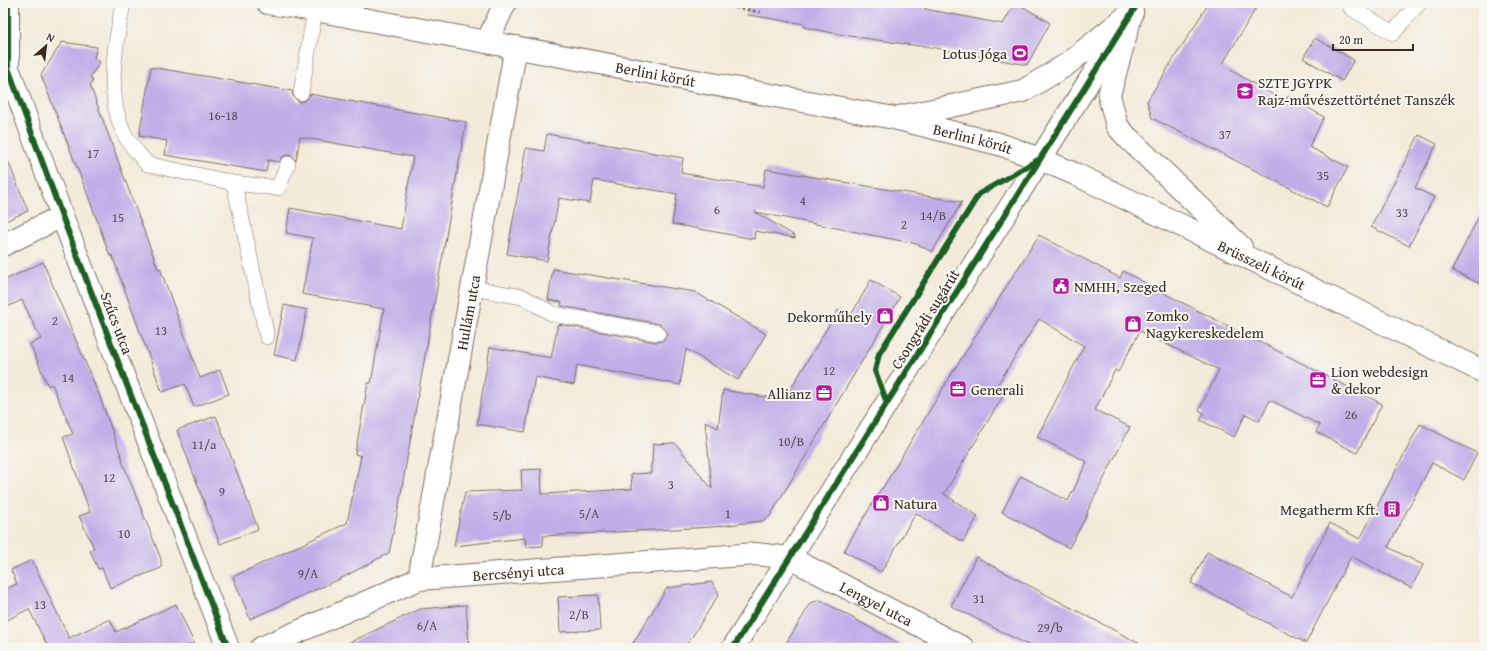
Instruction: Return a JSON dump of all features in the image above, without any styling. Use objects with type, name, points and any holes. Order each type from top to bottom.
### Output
[{"type":"street","name":"Szűcs utca","points":[[8,3],[8,68],[62,216],[228,648]]},
{"type":"street","name":"Berlini körút","points":[[268,3],[315,10],[894,118],[998,144],[1040,159]]},
{"type":"street","points":[[487,42],[505,3]]},
{"type":"street","points":[[894,118],[1023,91],[1066,65],[1135,7]]},
{"type":"street","points":[[1135,7],[1109,95],[1117,126],[1255,260]]},
{"type":"street","name":"Csongrádi sugárút","points":[[733,648],[1135,7]]},
{"type":"street","name":"Hullám utca","points":[[419,578],[516,47]]},
{"type":"street","name":"Brüsszeli körút","points":[[1040,159],[1075,174],[1255,260],[1484,372]]},
{"type":"street","points":[[3,245],[62,216]]},
{"type":"street","name":"Bercsényi utca","points":[[261,648],[419,578],[756,554],[790,558]]},
{"type":"street","name":"Lengyel utca","points":[[790,558],[963,648]]},
{"type":"lane","points":[[123,3],[114,53],[114,101],[123,132],[146,164],[234,183],[278,188],[288,164]]},
{"type":"lane","points":[[1351,8],[1393,33],[1419,3]]},
{"type":"lane","points":[[301,93],[315,10]]},
{"type":"lane","points":[[234,183],[267,337]]},
{"type":"lane","points":[[472,288],[523,297],[553,314],[658,333]]},
{"type":"path","points":[[724,6],[761,12]]},
{"type":"building","points":[[749,3],[926,3],[925,9],[1003,24],[1015,3],[1017,3],[1050,23],[1027,65],[919,45],[843,35],[804,27],[805,24],[748,15]]},
{"type":"building","name":"SZTE JGYPK Rajz-művészettörténet Tanszék","points":[[1209,3],[1259,3],[1222,65],[1285,102],[1288,96],[1324,117],[1309,147],[1348,167],[1327,207],[1152,118],[1147,101]]},
{"type":"building","points":[[1315,38],[1354,60],[1342,81],[1303,58]]},
{"type":"building","points":[[62,42],[97,47],[94,58],[100,62],[90,77],[93,81],[90,85],[158,269],[160,268],[200,378],[220,370],[229,394],[194,407],[185,384],[162,392],[112,255],[110,256],[41,75]]},
{"type":"building","points":[[151,67],[292,91],[293,96],[299,102],[304,101],[310,94],[466,122],[398,510],[389,553],[340,579],[250,619],[233,577],[347,523],[361,456],[355,454],[368,383],[371,383],[384,309],[302,294],[313,238],[286,233],[290,208],[401,229],[413,157],[300,137],[296,161],[292,156],[287,155],[282,157],[279,162],[268,160],[266,172],[165,155],[167,141],[139,136]]},
{"type":"building","points":[[547,134],[683,158],[681,173],[763,187],[766,169],[962,202],[932,252],[917,244],[755,212],[795,236],[795,238],[755,231],[754,239],[672,224],[677,194],[594,180],[590,203],[559,198],[547,261],[507,254],[526,148],[544,151]]},
{"type":"building","points":[[1419,135],[1437,144],[1415,188],[1434,197],[1409,246],[1371,227]]},
{"type":"building","points":[[4,151],[28,211],[3,222],[3,152]]},
{"type":"building","points":[[1484,206],[1484,286],[1452,270]]},
{"type":"building","points":[[1039,235],[1120,278],[1123,271],[1382,404],[1357,453],[1316,432],[1320,425],[1270,400],[1259,421],[1246,414],[1234,437],[1200,420],[1204,413],[1199,410],[1219,370],[1140,331],[1118,372],[1115,370],[1095,410],[1130,427],[1087,512],[1088,513],[1069,548],[1002,512],[1021,476],[1068,501],[1087,462],[1037,437],[1084,346],[1039,319],[994,390],[1003,396],[944,494],[978,516],[963,542],[916,513],[881,572],[844,551],[956,367]]},
{"type":"building","points":[[43,262],[99,395],[122,461],[161,559],[161,568],[110,588],[102,568],[98,569],[90,550],[94,548],[79,516],[90,512],[63,437],[73,434],[52,384],[48,386],[30,344],[41,339],[22,300],[3,309],[3,281]]},
{"type":"building","points":[[553,269],[695,292],[766,334],[738,380],[686,349],[680,385],[577,365],[574,385],[535,377],[525,432],[477,424],[490,347],[551,358],[558,324],[656,342],[661,341],[667,334],[666,330],[660,324],[561,306],[562,302],[548,300]]},
{"type":"building","points":[[871,280],[900,297],[770,516],[762,521],[712,527],[543,536],[543,546],[526,547],[525,538],[454,546],[465,492],[522,490],[521,470],[541,469],[542,494],[632,489],[631,474],[651,473],[653,444],[675,443],[712,489],[705,421],[718,428],[723,390],[784,400],[838,310],[850,317]]},
{"type":"building","points":[[284,305],[307,310],[297,360],[274,355]]},
{"type":"building","points":[[216,416],[258,529],[220,544],[177,430]]},
{"type":"building","points":[[1420,424],[1477,453],[1464,480],[1432,463],[1388,547],[1423,565],[1411,588],[1351,556],[1306,643],[1191,583],[1207,552],[1292,597],[1330,523],[1360,539]]},
{"type":"building","points":[[976,557],[1148,648],[1034,648],[951,606]]},
{"type":"building","points":[[32,560],[69,638],[110,619],[116,632],[176,604],[194,643],[183,648],[46,648],[48,647],[29,609],[3,622],[3,590],[17,584],[11,570]]},
{"type":"building","points":[[712,582],[719,594],[685,648],[630,648],[667,588]]},
{"type":"building","points":[[598,595],[600,630],[560,632],[558,597]]},
{"type":"building","points":[[820,600],[907,648],[783,648],[811,603]]},
{"type":"building","points":[[466,605],[469,648],[338,648],[420,609]]},
{"type":"cycle path","points":[[8,3],[8,68],[62,216],[228,648]]},
{"type":"cycle path","points":[[733,648],[1138,3]]},
{"type":"cycle path","points":[[887,403],[875,371],[879,354],[979,194],[1038,160]]},
{"type":"place","name":"Lotus Jóga","points":[[1020,53]]},
{"type":"place","name":"SZTE JGYPK Rajz-művészettörténet Tanszék","points":[[1245,91]]},
{"type":"place","name":"NMHH, Szeged","points":[[1061,286]]},
{"type":"place","name":"Dekorműhely","points":[[885,316]]},
{"type":"place","name":"Zomko Nagykereskedelem","points":[[1133,324]]},
{"type":"place","name":"Lion webdesign & dekor","points":[[1318,380]]},
{"type":"place","name":"Generali","points":[[958,389]]},
{"type":"place","name":"Allianz","points":[[824,393]]},
{"type":"place","name":"Natura","points":[[881,503]]},
{"type":"place","name":"Megatherm Kft.","points":[[1392,509]]}]
